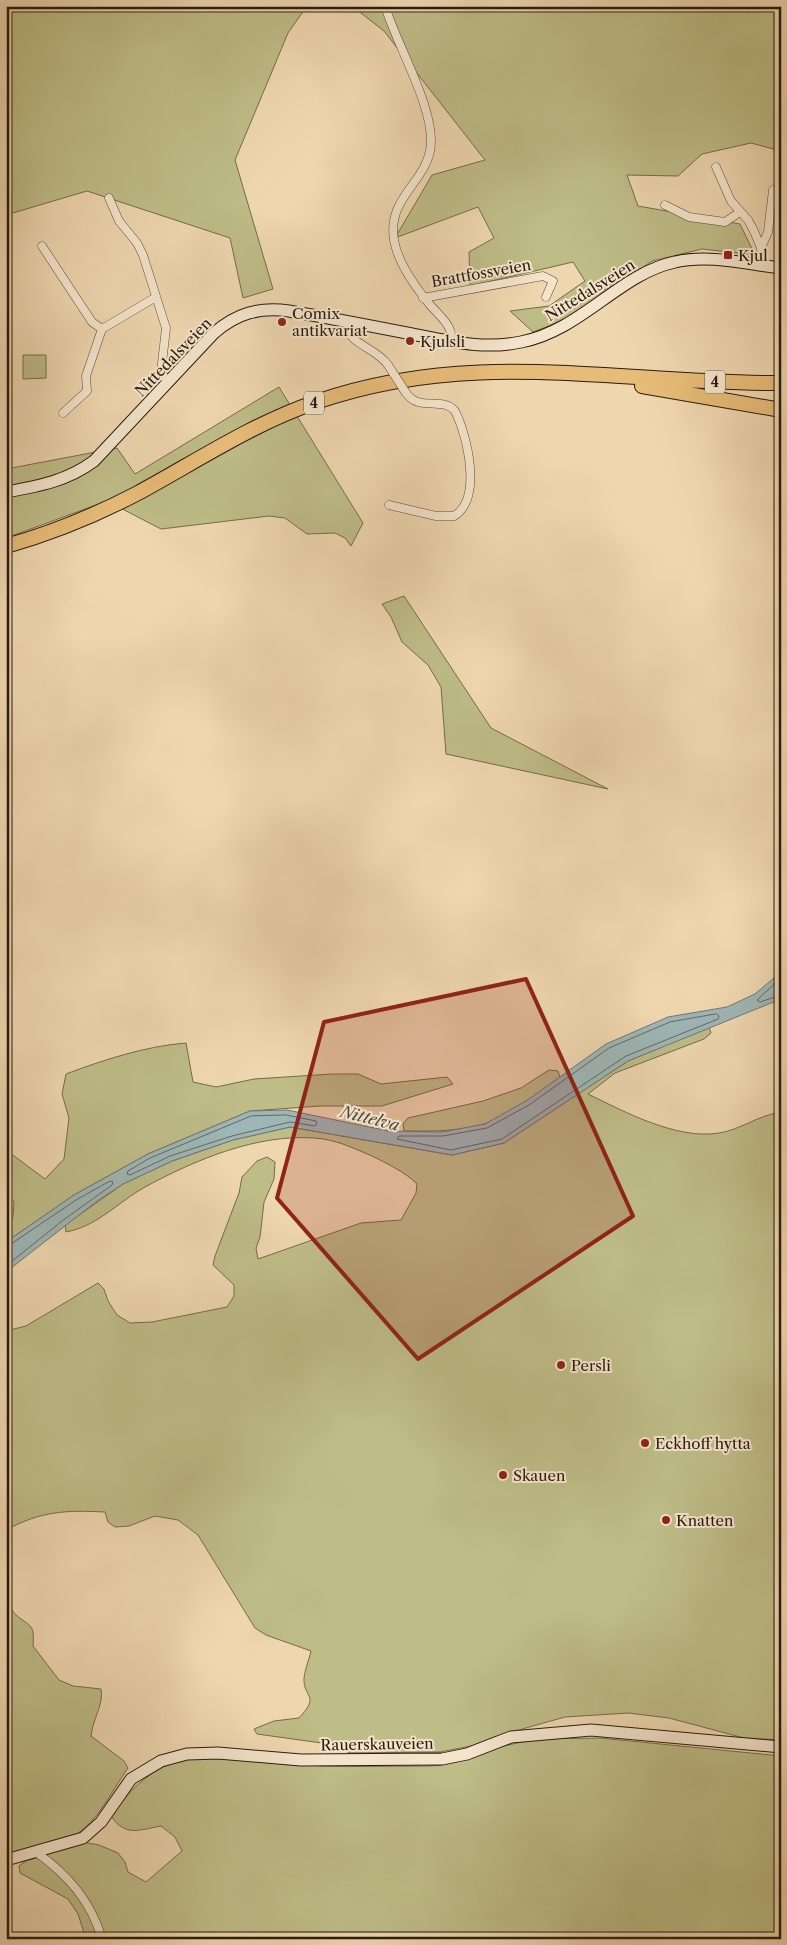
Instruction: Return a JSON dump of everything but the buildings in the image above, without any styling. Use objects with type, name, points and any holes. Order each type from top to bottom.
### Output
[{"type":"highway","name":"4","points":[[6,546],[90,516],[139,492],[272,419],[353,390],[404,379],[486,371],[629,375],[650,379]]},
{"type":"highway","name":"4","points":[[6,553],[56,537],[99,519],[274,425],[354,396],[405,385],[486,377],[781,383]]},
{"type":"highway","name":"4","points":[[617,381],[781,410]]},
{"type":"main road","name":"Nittedalsveien","points":[[6,492],[52,483],[88,466],[214,334],[228,322],[246,313],[275,309],[450,341],[476,345],[502,345],[549,334],[577,319],[642,275],[673,262],[698,259],[781,268]]},
{"type":"main road","name":"Rauerskauveien","points":[[6,1860],[83,1838],[101,1822],[131,1779],[161,1761],[187,1754],[218,1753],[301,1760],[442,1759],[459,1756],[511,1737],[592,1730],[781,1747]]},
{"type":"street","name":"Brattfossveien","points":[[385,6],[423,104],[429,128],[430,150],[423,168],[398,207],[394,235],[401,263],[424,298],[450,329],[450,341]]},
{"type":"street","points":[[716,167],[731,201],[751,225],[761,248],[763,266]]},
{"type":"street","points":[[761,248],[768,232],[773,190]]},
{"type":"street","points":[[109,198],[119,221],[137,243],[156,296],[166,328],[160,372],[168,383]]},
{"type":"street","points":[[665,205],[689,217],[712,221],[725,222],[740,212]]},
{"type":"street","points":[[42,246],[92,322],[102,329]]},
{"type":"street","name":"Brattfossveien","points":[[424,298],[543,276],[553,281],[546,297]]},
{"type":"street","points":[[63,413],[86,391],[86,376],[102,329],[156,296]]},
{"type":"street","points":[[348,322],[346,330],[348,335],[374,351],[388,365],[406,393],[417,403],[447,405],[455,411],[470,462],[469,488],[464,507],[454,516],[436,516],[389,505]]},
{"type":"street","points":[[36,1852],[56,1867],[85,1898],[102,1939]]},
{"type":"highlighted area","points":[[526,979],[633,1216],[418,1359],[277,1198],[324,1022]]},
{"type":"shaded area","points":[[6,6],[307,6],[288,33],[235,160],[273,289],[243,298],[230,238],[87,191],[6,215]]},
{"type":"shaded area","points":[[352,6],[781,6],[781,22],[775,27],[781,37],[781,151],[751,143],[702,154],[678,176],[627,175],[638,206],[740,224],[755,255],[702,249],[652,261],[562,321],[533,332],[510,311],[549,306],[585,281],[573,262],[470,286],[469,252],[494,238],[478,207],[395,238],[432,175],[485,160],[384,31]]},
{"type":"shaded area","points":[[23,355],[46,355],[46,378],[23,379]]},
{"type":"shaded area","points":[[279,387],[363,523],[351,546],[345,538],[335,533],[307,534],[285,518],[269,516],[161,529],[107,501],[6,538],[6,469],[117,448],[135,474]]},
{"type":"shaded area","points":[[404,596],[491,728],[608,789],[446,754],[441,687],[428,665],[402,642],[391,617],[382,604]]},
{"type":"shaded area","points":[[709,1027],[711,1033],[704,1039],[615,1073],[588,1094],[652,1123],[686,1132],[703,1134],[727,1131],[765,1116],[781,1112],[781,1740],[744,1738],[669,1718],[628,1713],[565,1717],[494,1737],[471,1746],[440,1752],[350,1753],[329,1744],[257,1734],[254,1729],[274,1721],[299,1718],[309,1705],[310,1701],[304,1685],[304,1678],[311,1651],[266,1635],[255,1628],[198,1535],[178,1520],[155,1516],[129,1526],[115,1527],[108,1522],[105,1512],[91,1511],[42,1515],[6,1530],[6,1331],[26,1326],[98,1283],[104,1289],[108,1301],[117,1315],[130,1323],[152,1322],[227,1307],[234,1296],[234,1285],[213,1265],[215,1256],[239,1193],[242,1177],[257,1161],[267,1157],[275,1162],[274,1179],[264,1202],[260,1237],[256,1248],[258,1259],[361,1223],[401,1220],[416,1193],[417,1184],[402,1172],[384,1162],[337,1142],[314,1138],[270,1140],[227,1151],[184,1167],[135,1193],[88,1225],[66,1232],[65,1225],[123,1184],[172,1161],[233,1140],[290,1127],[452,1155],[504,1143],[628,1061]]},
{"type":"shaded area","points":[[186,1043],[193,1082],[216,1087],[254,1079],[332,1074],[358,1074],[381,1084],[447,1077],[453,1084],[382,1106],[320,1106],[250,1111],[148,1154],[74,1195],[6,1242],[6,1227],[13,1217],[14,1202],[6,1188],[6,1150],[45,1179],[64,1159],[69,1118],[62,1094],[66,1074],[125,1054]]},
{"type":"shaded area","points":[[549,1070],[558,1071],[560,1077],[504,1116],[474,1127],[454,1130],[404,1131],[403,1124],[408,1118],[483,1101],[521,1088]]},
{"type":"shaded area","points":[[6,1600],[15,1614],[32,1629],[33,1646],[59,1680],[73,1686],[101,1689],[100,1706],[91,1736],[124,1761],[128,1768],[94,1818],[77,1834],[52,1845],[6,1855]]},
{"type":"shaded area","points":[[600,1738],[781,1756],[781,1939],[86,1939],[78,1914],[68,1899],[20,1873],[19,1866],[26,1861],[83,1842],[99,1845],[118,1853],[125,1862],[128,1872],[146,1882],[182,1851],[175,1837],[161,1826],[139,1830],[127,1829],[116,1823],[111,1816],[127,1796],[153,1773],[175,1762],[187,1759],[220,1756],[323,1766],[429,1766],[452,1763],[527,1741]]},
{"type":"water","name":"Nittelva","points":[[781,972],[781,999],[628,1061],[504,1143],[452,1155],[290,1127],[233,1140],[172,1161],[123,1184],[97,1201],[6,1272],[6,1242],[74,1195],[148,1154],[250,1111],[287,1110],[389,1131],[442,1132],[485,1124],[526,1101],[606,1044],[668,1017],[727,1007],[755,994]]},
{"type":"place","name":"Kjul","points":[[728,255]]},
{"type":"place","name":"Comix antikvariat","points":[[282,322]]},
{"type":"place","name":"Kjulsli","points":[[410,341]]},
{"type":"place","name":"Persli","points":[[561,1365]]},
{"type":"place","name":"Eckhoff hytta","points":[[645,1443]]},
{"type":"place","name":"Skauen","points":[[503,1475]]},
{"type":"place","name":"Knatten","points":[[666,1520]]}]
